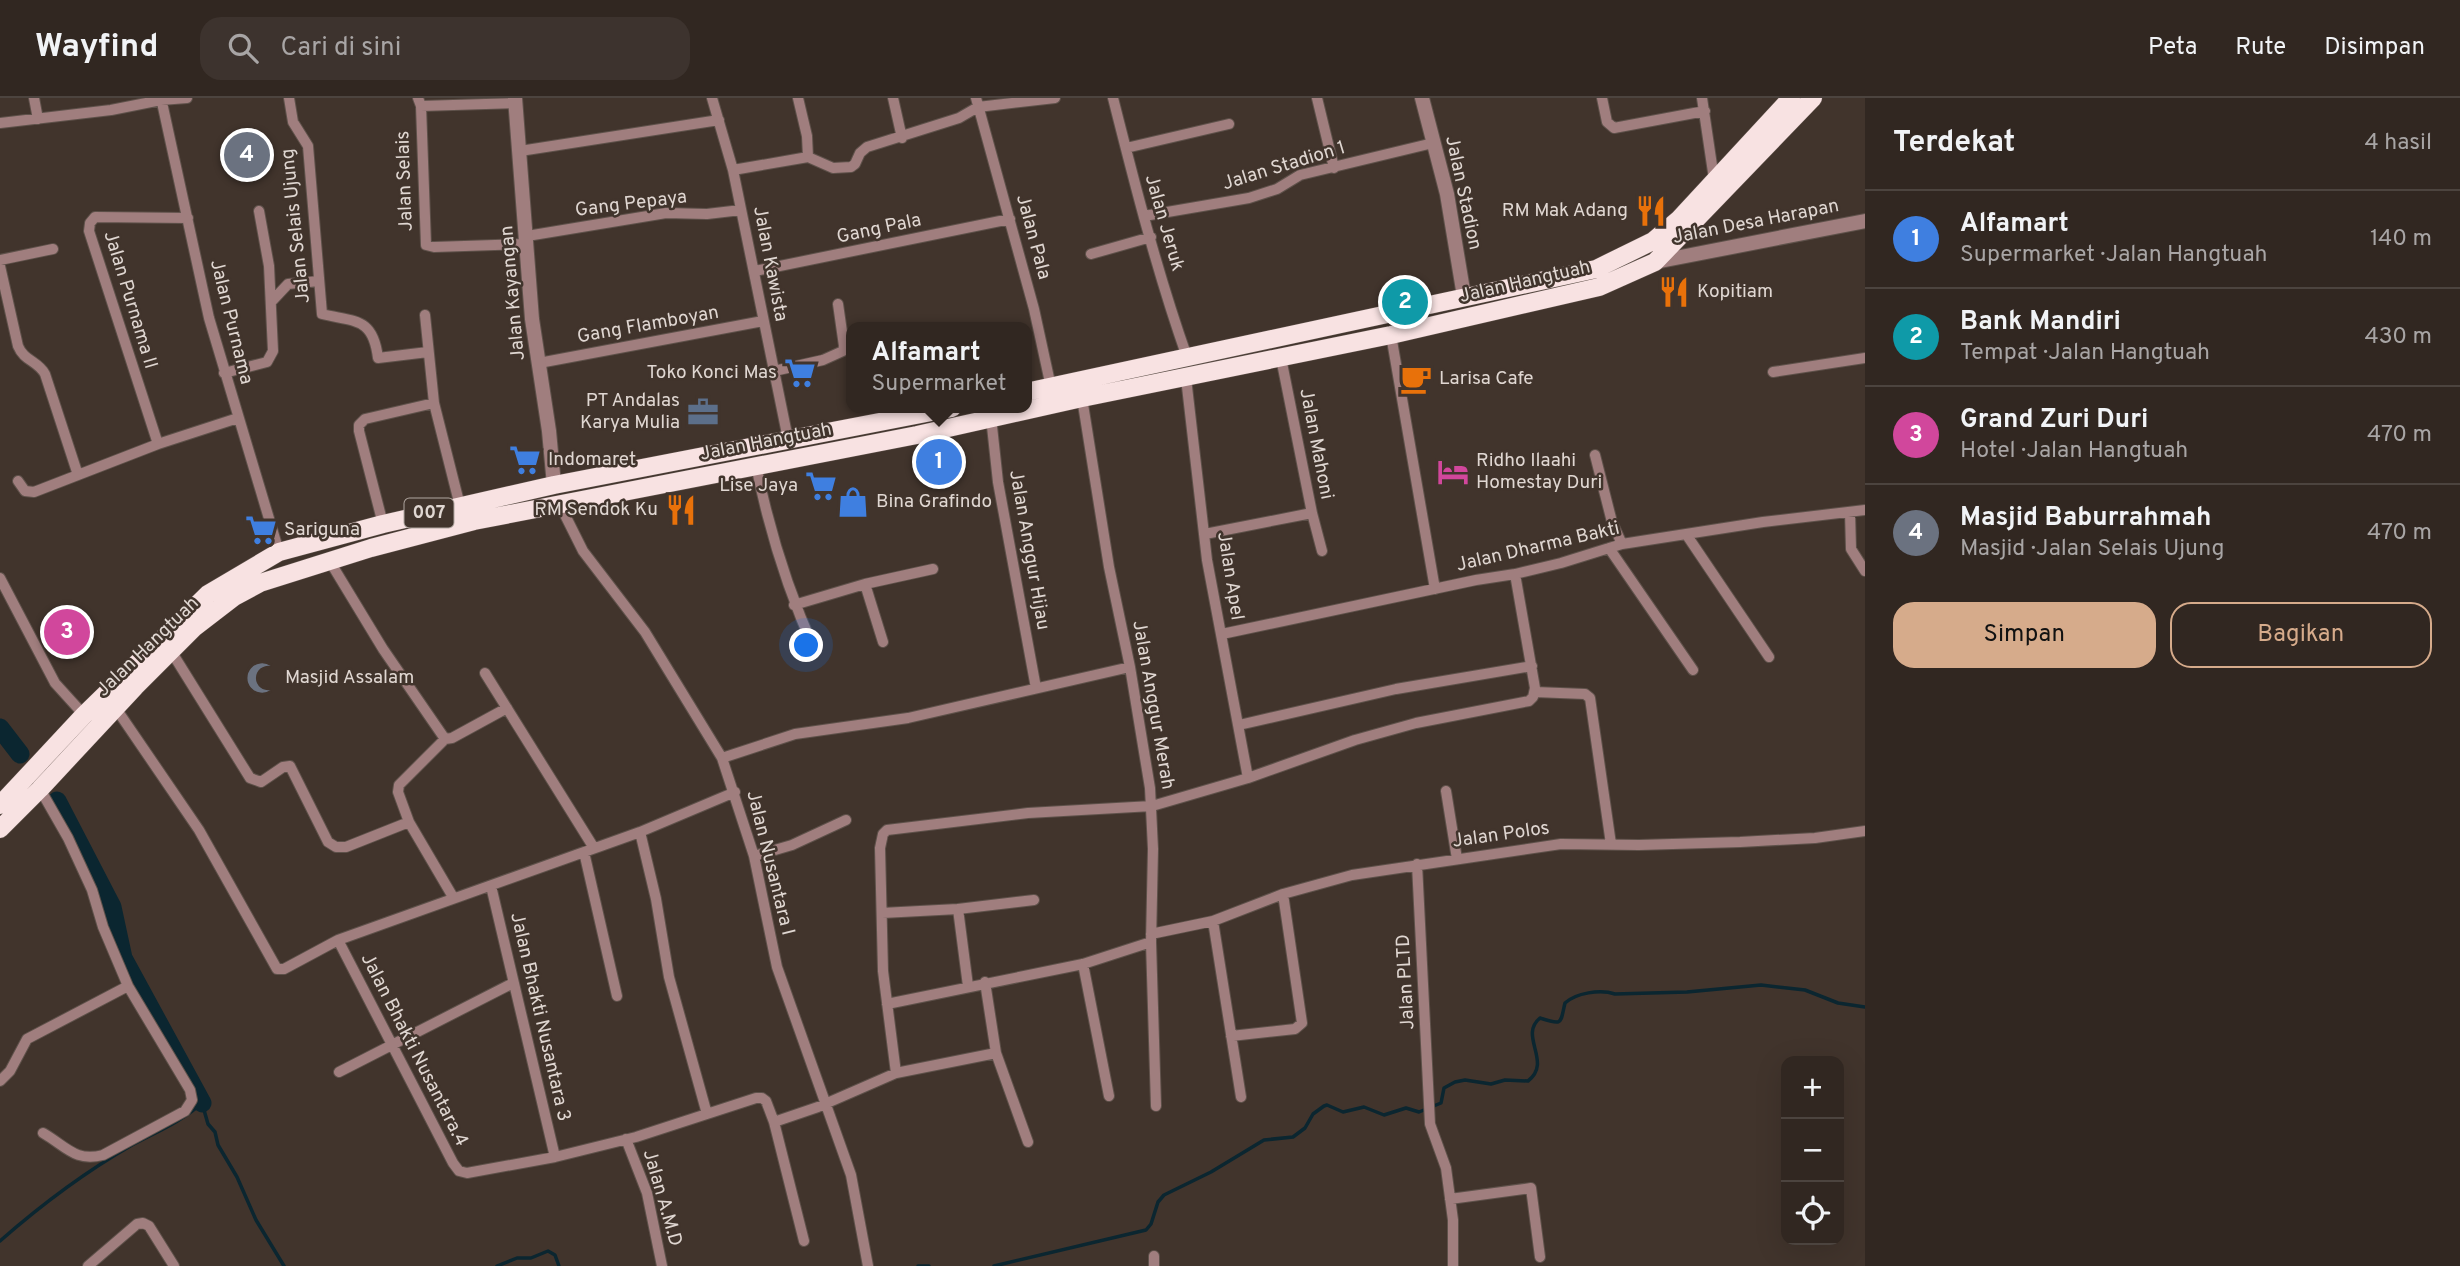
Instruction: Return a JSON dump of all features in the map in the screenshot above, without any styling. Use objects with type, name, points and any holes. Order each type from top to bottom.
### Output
[{"type":"highway","name":"Jalan Hangtuah","points":[[1032,391],[1596,269],[1653,241],[1679,219],[1791,98]]},
{"type":"highway","name":"Jalan Hangtuah","points":[[1032,409],[1391,335],[1599,287],[1655,262],[1813,98]]},
{"type":"highway","name":"Jalan Hangtuah","points":[[0,829],[115,707],[130,682],[208,594],[279,552],[383,524],[554,485],[926,413]]},
{"type":"highway","name":"Jalan Hangtuah","points":[[0,805],[84,715],[171,651],[195,627],[234,597],[260,583],[329,560],[474,521],[917,435],[1013,413]]},
{"type":"highway","points":[[697,457],[698,476]]},
{"type":"street","points":[[34,98],[38,119]]},
{"type":"street","points":[[0,123],[111,110],[161,99],[187,98]]},
{"type":"street","name":"Jalan Selais Ujung","points":[[289,98],[293,122],[308,146],[321,314],[364,324],[372,335],[378,358],[428,352]]},
{"type":"street","name":"Jalan Kawista","points":[[712,98],[733,170],[788,439]]},
{"type":"street","points":[[798,98],[807,136],[808,157]]},
{"type":"street","points":[[893,98],[902,138]]},
{"type":"street","points":[[733,170],[808,157],[832,169],[850,167],[856,164],[860,153],[867,147],[960,118],[977,102],[1055,98]]},
{"type":"street","name":"Jalan Jeruk","points":[[1113,98],[1170,308],[1187,357]]},
{"type":"street","points":[[1317,98],[1334,168]]},
{"type":"street","name":"Jalan Stadion","points":[[1422,98],[1447,194],[1464,296]]},
{"type":"street","points":[[1602,98],[1606,122],[1614,128],[1705,111]]},
{"type":"street","points":[[1702,98],[1714,179]]},
{"type":"street","name":"Jalan Purnama","points":[[161,99],[209,318],[279,552]]},
{"type":"street","points":[[419,102],[515,100]]},
{"type":"street","name":"Jalan Kayangan","points":[[515,100],[532,319],[549,431],[554,485]]},
{"type":"street","name":"Jalan Selais","points":[[419,102],[426,245],[442,247],[527,240]]},
{"type":"street","name":"Jalan Pala","points":[[977,102],[1034,309],[1051,387]]},
{"type":"street","points":[[520,151],[719,120]]},
{"type":"street","points":[[1126,148],[1229,124]]},
{"type":"street","name":"Jalan Stadion 1","points":[[1144,216],[1249,198],[1277,189],[1300,176],[1433,143]]},
{"type":"street","name":"Gang Pepaya","points":[[527,240],[666,214],[707,214],[741,210]]},
{"type":"street","points":[[225,373],[270,359],[274,344],[269,266],[259,211]]},
{"type":"street","name":"Jalan Purnama II","points":[[158,444],[89,231],[90,223],[95,217],[188,218]]},
{"type":"street","name":"Gang Pala","points":[[755,271],[1010,219]]},
{"type":"street","name":"Jalan Desa Harapan","points":[[1655,262],[1865,221]]},
{"type":"street","points":[[1091,254],[1151,237]]},
{"type":"street","points":[[0,260],[53,249]]},
{"type":"street","points":[[0,266],[18,346],[24,358],[41,367],[46,374],[78,475]]},
{"type":"street","points":[[272,301],[288,284],[319,281]]},
{"type":"street","points":[[774,371],[841,353],[844,345],[838,304]]},
{"type":"street","points":[[425,314],[434,403],[460,506]]},
{"type":"street","name":"Gang Flamboyan","points":[[539,363],[763,321]]},
{"type":"street","points":[[1391,335],[1435,589]]},
{"type":"street","name":"Jalan Mahoni","points":[[1205,534],[1312,513],[1281,358]]},
{"type":"street","points":[[1773,372],[1865,358]]},
{"type":"street","name":"Jalan Apel","points":[[1186,378],[1207,561],[1248,778]]},
{"type":"street","name":"Jalan Anggur Merah","points":[[1082,398],[1109,567],[1147,760],[1152,806],[1151,938],[1156,1106]]},
{"type":"street","points":[[383,524],[359,425],[365,419],[434,403]]},
{"type":"street","points":[[18,481],[25,491],[32,493],[158,444],[238,418]]},
{"type":"street","name":"Jalan Anggur Hijau","points":[[990,418],[998,482],[1036,688]]},
{"type":"street","points":[[1595,455],[1612,522],[1622,544]]},
{"type":"street","points":[[756,465],[767,519],[794,605],[815,651]]},
{"type":"street","name":"Jalan Nusantara I","points":[[559,503],[583,551],[645,632],[722,758],[754,856],[777,967],[851,1175],[868,1266]]},
{"type":"street","name":"Jalan Dharma Bakti","points":[[1222,634],[1515,575],[1622,544],[1865,510]]},
{"type":"street","points":[[1850,512],[1851,549],[1865,571]]},
{"type":"street","points":[[1312,513],[1321,551]]},
{"type":"street","points":[[1686,534],[1769,657]]},
{"type":"street","points":[[1609,548],[1693,670]]},
{"type":"street","points":[[329,560],[439,734],[452,738],[507,708]]},
{"type":"street","points":[[794,605],[865,584],[933,569]]},
{"type":"street","points":[[896,1073],[883,971],[883,834],[892,827],[1028,813],[1152,806],[1248,778],[1355,740],[1416,723],[1528,701],[1535,692],[1515,575]]},
{"type":"street","points":[[0,578],[55,683],[84,715]]},
{"type":"street","points":[[865,584],[883,642]]},
{"type":"street","points":[[171,651],[250,778],[261,782],[283,767],[290,766],[331,845],[346,847],[409,821]]},
{"type":"street","points":[[1239,725],[1396,688],[1532,666]]},
{"type":"street","points":[[722,758],[795,734],[908,718],[1130,667]]},
{"type":"street","points":[[485,673],[589,850],[617,996]]},
{"type":"street","points":[[1535,692],[1585,694],[1590,698],[1593,704],[1611,844]]},
{"type":"street","points":[[115,707],[200,830],[277,969],[284,969],[338,940],[640,832],[735,792]]},
{"type":"street","points":[[445,738],[399,785],[398,792],[409,821],[453,897]]},
{"type":"street","points":[[40,789],[68,838],[92,890],[103,927],[128,986],[190,1090],[190,1105],[185,1111],[103,1155],[78,1157],[43,1133]]},
{"type":"street","points":[[1446,790],[1457,859]]},
{"type":"street","points":[[754,856],[792,845],[846,820]]},
{"type":"street","name":"Jalan Polos","points":[[887,1004],[1083,964],[1151,938],[1213,921],[1283,894],[1352,875],[1561,844],[1740,842],[1815,838],[1865,831]]},
{"type":"street","points":[[640,832],[656,899],[668,977],[707,1114]]},
{"type":"street","name":"Jalan PLTD","points":[[1417,864],[1430,1124],[1446,1168],[1450,1199]]},
{"type":"street","name":"Jalan Bhakti Nusantara 3","points":[[491,886],[555,1157]]},
{"type":"street","points":[[1231,1036],[1295,1029],[1302,1023],[1283,894]]},
{"type":"street","points":[[882,914],[1034,900]]},
{"type":"street","points":[[958,909],[968,986]]},
{"type":"street","points":[[1213,921],[1241,1097]]},
{"type":"street","name":"Jalan Bhakti Nusantara.4","points":[[338,940],[453,1163],[462,1173],[555,1157]]},
{"type":"street","points":[[1083,964],[1109,1097]]},
{"type":"street","points":[[985,982],[996,1053],[1028,1142]]},
{"type":"street","points":[[339,1072],[513,983]]},
{"type":"street","points":[[0,1081],[10,1072],[27,1039],[128,986]]},
{"type":"street","points":[[774,1122],[826,1104],[896,1073],[996,1053]]},
{"type":"street","points":[[555,1157],[626,1139],[762,1098],[766,1101],[774,1122],[804,1241]]},
{"type":"street","name":"Jalan A.M.D","points":[[626,1139],[647,1193],[662,1266]]},
{"type":"street","points":[[1453,1266],[1450,1199],[1531,1188],[1540,1257]]},
{"type":"street","points":[[88,1266],[136,1224],[143,1223],[149,1226],[174,1266]]},
{"type":"waterway","points":[[0,728],[20,754]]},
{"type":"waterway","points":[[57,801],[112,907],[123,958],[202,1103]]},
{"type":"waterway","points":[[994,1266],[1146,1230],[1151,1224],[1158,1202],[1164,1195],[1211,1172],[1264,1140],[1293,1137],[1305,1128],[1313,1114],[1324,1106],[1343,1112],[1364,1107],[1384,1115],[1406,1108],[1419,1112],[1441,1103],[1444,1088],[1455,1082],[1465,1080],[1491,1084],[1505,1080],[1528,1081],[1535,1074],[1537,1066],[1532,1033],[1534,1025],[1540,1018],[1560,1021],[1565,1003],[1582,994],[1687,992],[1761,985],[1805,990],[1838,1003],[1865,1007]]},
{"type":"waterway","points":[[0,1241],[80,1178],[132,1145],[177,1121],[202,1103],[218,1145],[237,1177],[256,1220],[284,1266]]},
{"type":"waterway","points":[[497,1266],[548,1251],[555,1255],[559,1266]]},
{"type":"waterway","points":[[918,1266],[929,1266]]},
{"type":"place","name":"Masjid Baburrahmah","points":[[247,155]]},
{"type":"place","name":"RM Mak Adang","points":[[1651,211]]},
{"type":"place","name":"Kopitiam","points":[[1674,292]]},
{"type":"place","name":"Bank Mandiri","points":[[1405,302]]},
{"type":"place","name":"Toko Konci Mas","points":[[800,373]]},
{"type":"place","name":"Larisa Cafe","points":[[1416,379]]},
{"type":"place","name":"PT Andalas Karya Mulia","points":[[703,412]]},
{"type":"place","name":"Indomaret","points":[[525,460]]},
{"type":"place","name":"Alfamart","points":[[939,462]]},
{"type":"place","name":"Ridho Ilaahi Homestay Duri","points":[[1453,472]]},
{"type":"place","name":"Lise Jaya","points":[[821,486]]},
{"type":"place","name":"Bina Grafindo","points":[[853,502]]},
{"type":"place","name":"RM Sendok Ku","points":[[681,510]]},
{"type":"place","name":"Sariguna","points":[[261,530]]},
{"type":"place","name":"Grand Zuri Duri","points":[[67,632]]},
{"type":"place","name":"Masjid Assalam","points":[[262,678]]}]
